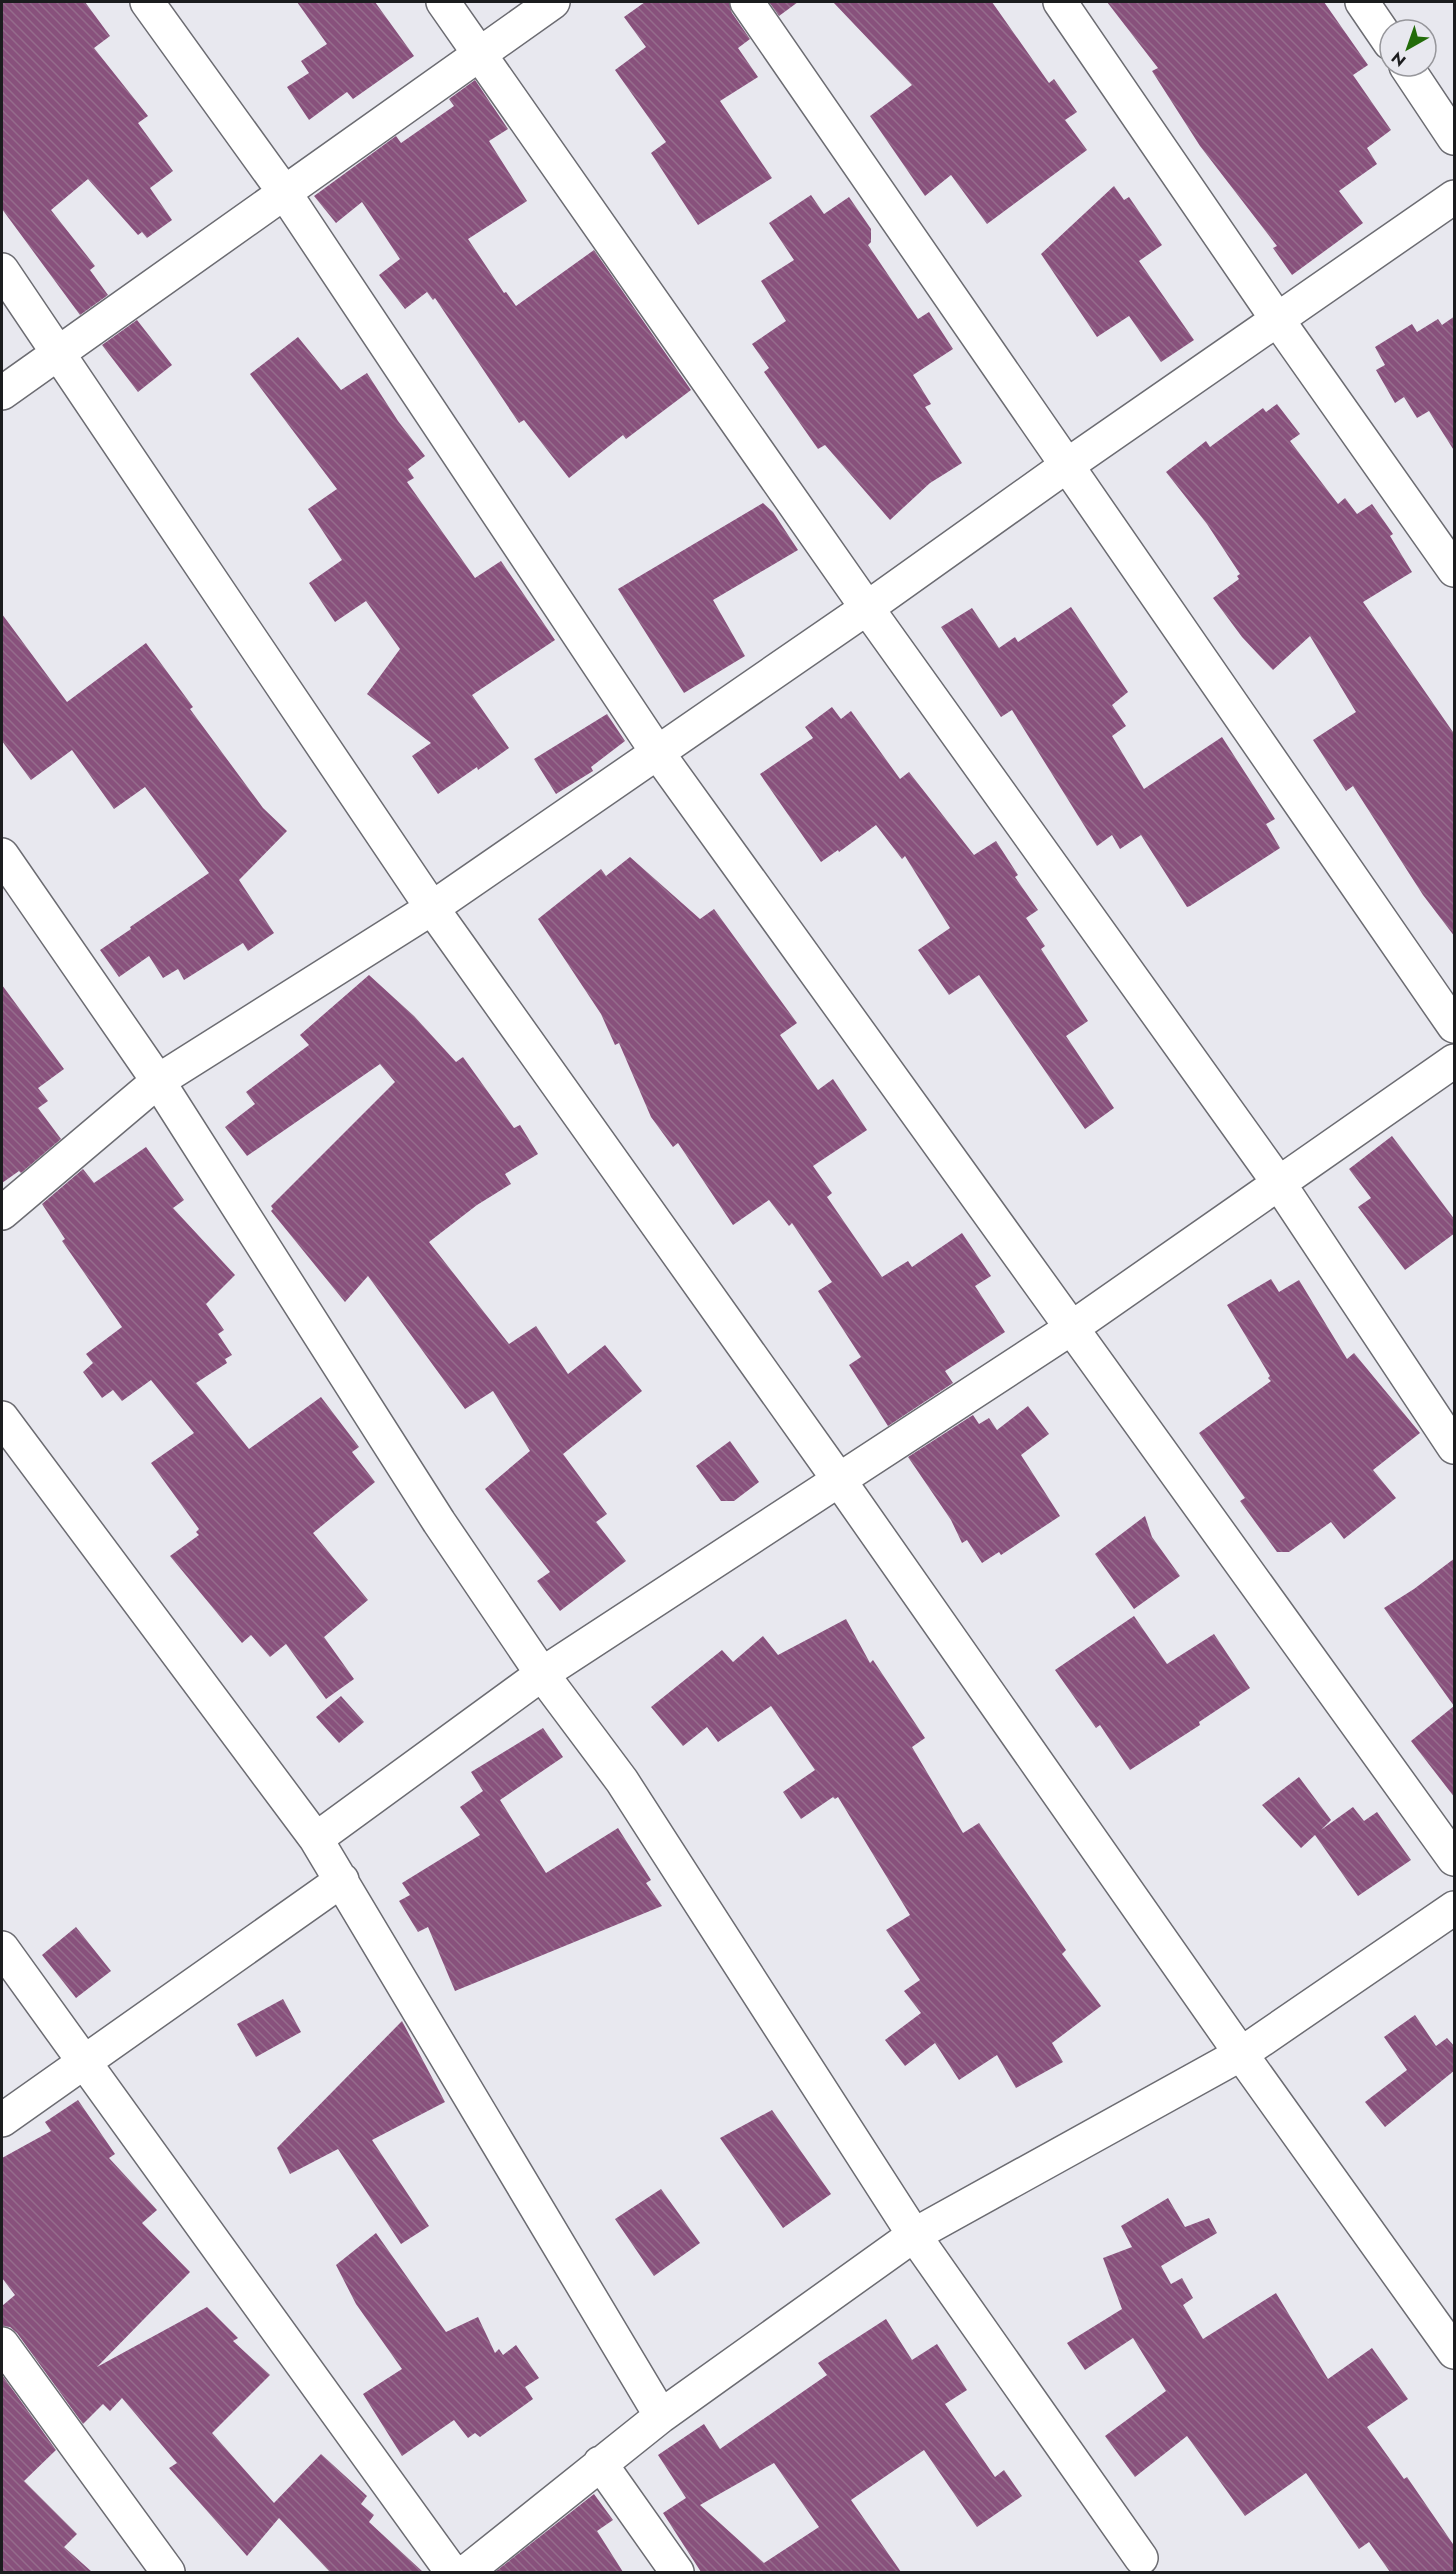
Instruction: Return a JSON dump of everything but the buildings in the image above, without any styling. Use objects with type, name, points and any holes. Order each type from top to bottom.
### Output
[{"type":"street","points":[[147,2],[285,192],[657,752],[1455,1859]]},
{"type":"street","points":[[443,2],[867,608],[1278,1182],[1455,1447]]},
{"type":"street","points":[[2,393],[553,2]]},
{"type":"street","points":[[747,2],[1069,464],[1455,1026]]},
{"type":"street","points":[[1060,2],[1277,319],[1455,570]]},
{"type":"street","points":[[1362,2],[1378,25]]},
{"type":"street","points":[[1414,78],[1455,138]]},
{"type":"street","points":[[2,1213],[158,1081],[432,908],[867,608],[1069,464],[1455,197]]},
{"type":"street","points":[[2,270],[432,908],[839,1480],[1241,2054],[1455,2352]]},
{"type":"street","points":[[2,855],[158,1081],[433,1513],[542,1674],[622,1781],[914,2235],[1142,2558]]},
{"type":"street","points":[[316,1839],[542,1674],[1073,1327],[1278,1182],[1455,1061]]},
{"type":"street","points":[[2,1419],[316,1839],[661,2416]]},
{"type":"street","points":[[2,2120],[342,1880]]},
{"type":"street","points":[[466,2572],[661,2416],[914,2235],[1241,2054],[1455,1908]]},
{"type":"street","points":[[2,1948],[452,2572]]},
{"type":"street","points":[[2,2344],[168,2572]]},
{"type":"street","points":[[600,2463],[677,2572]]}]
